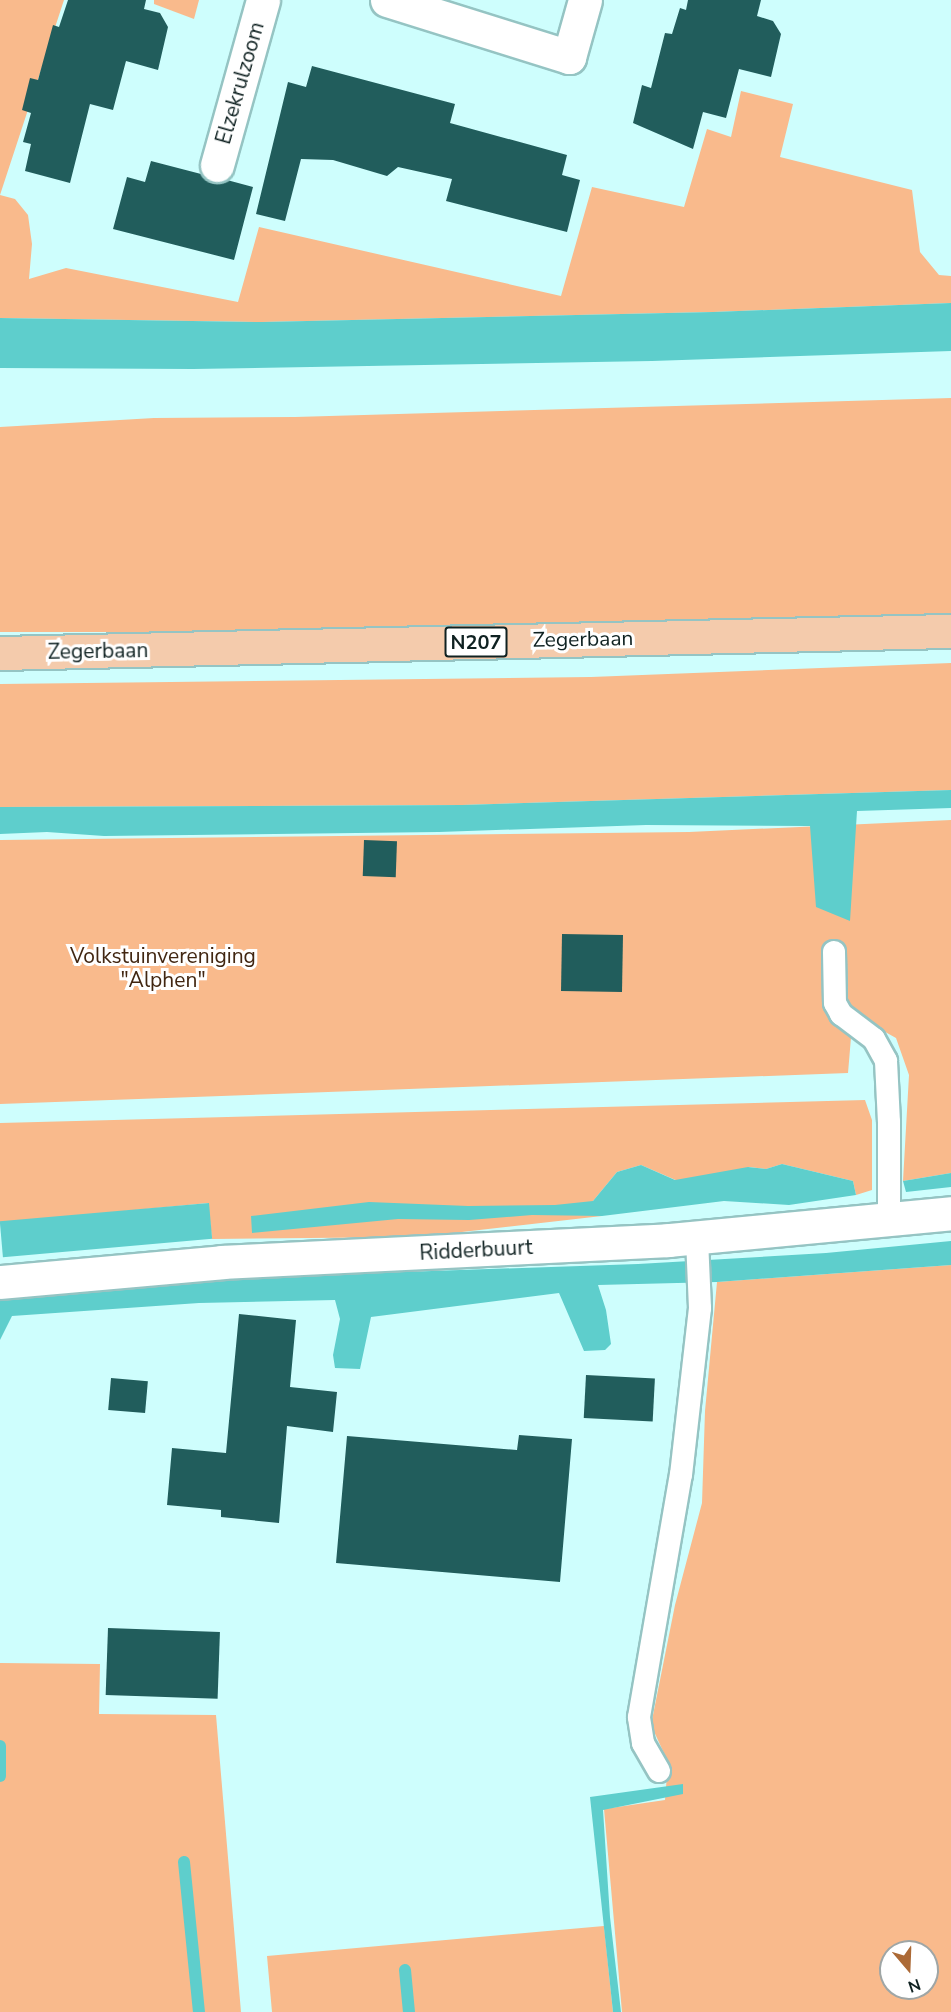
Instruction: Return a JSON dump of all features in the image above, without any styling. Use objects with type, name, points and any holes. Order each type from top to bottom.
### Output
[{"type":"main road","name":"Zegerbaan","points":[[0,653],[951,631]]},
{"type":"street","name":"Elzekrulzoom","points":[[216,165],[263,0]]},
{"type":"street","points":[[387,0],[569,57],[585,0]]},
{"type":"street","name":"Ridderbuurt","points":[[0,1282],[222,1262],[697,1238],[951,1214]]},
{"type":"lane","points":[[834,952],[835,1003],[841,1014],[874,1039],[886,1060],[889,1122],[889,1219]]},
{"type":"lane","points":[[659,1771],[643,1743],[639,1718],[681,1475],[700,1308],[697,1238]]},
{"type":"green space","points":[[0,0],[64,0],[0,195]]},
{"type":"green space","points":[[154,0],[199,0],[194,19],[154,4]]},
{"type":"green space","points":[[741,91],[793,104],[780,157],[912,190],[920,252],[939,275],[951,276],[951,303],[713,312],[262,322],[0,318],[0,195],[15,199],[28,215],[32,244],[29,279],[66,268],[238,302],[259,227],[561,296],[592,187],[684,207],[707,129],[731,137]]},
{"type":"green space","points":[[951,398],[951,617],[395,632],[0,632],[0,427],[154,418],[295,417]]},
{"type":"green space","points":[[951,663],[951,790],[462,805],[0,807],[0,684],[591,677]]},
{"type":"green space","name":"Volkstuinvereniging \"Alphen\"","points":[[951,820],[951,1173],[903,1181],[909,1075],[896,1038],[853,1014],[848,1073],[0,1104],[0,840],[689,832]]},
{"type":"green space","points":[[865,1100],[872,1120],[872,1190],[856,1195],[853,1181],[782,1164],[766,1169],[749,1167],[724,1201],[641,1165],[617,1172],[593,1201],[602,1216],[418,1237],[212,1239],[208,1203],[0,1223],[0,1123]]},
{"type":"green space","points":[[951,1265],[951,2012],[622,2012],[604,1809],[665,1800],[668,1762],[651,1725],[675,1605],[702,1503],[705,1411],[717,1282]]},
{"type":"green space","points":[[0,1663],[100,1664],[99,1714],[216,1715],[241,2012],[0,2012]]},
{"type":"green space","points":[[604,1926],[613,2012],[272,2012],[267,1956]]},
{"type":"water","points":[[951,303],[951,351],[652,361],[193,369],[0,368],[0,318],[262,322],[713,312]]},
{"type":"water","points":[[951,790],[951,808],[857,811],[850,921],[816,907],[810,826],[646,825],[439,832],[104,836],[47,832],[0,834],[0,807],[462,805]]},
{"type":"water","points":[[782,1164],[853,1181],[856,1195],[789,1205],[724,1201],[602,1216],[532,1215],[469,1220],[398,1219],[252,1233],[251,1216],[369,1202],[468,1206],[555,1205],[593,1201],[617,1172],[641,1165],[675,1180],[748,1167],[766,1169]]},
{"type":"water","points":[[951,1173],[951,1187],[906,1192],[903,1181]]},
{"type":"water","points":[[209,1203],[212,1239],[3,1257],[0,1221]]},
{"type":"water","points":[[951,1241],[951,1265],[717,1282],[598,1285],[606,1310],[611,1344],[605,1350],[584,1351],[559,1293],[371,1317],[360,1369],[335,1368],[333,1355],[340,1319],[335,1300],[199,1303],[12,1316],[0,1340],[0,1299],[197,1279],[638,1264],[826,1253]]},
{"type":"water","points":[[683,1784],[683,1794],[603,1810],[610,1917],[621,2012],[613,2012],[590,1797]]},
{"type":"building","points":[[68,0],[146,0],[144,9],[160,13],[168,27],[158,70],[126,61],[113,110],[90,104],[70,183],[25,171],[31,144],[23,142],[31,113],[22,110],[30,78],[38,80],[53,25],[59,27]]},
{"type":"building","points":[[688,0],[761,0],[757,16],[773,21],[781,34],[771,77],[739,69],[726,118],[703,112],[693,149],[633,123],[642,85],[651,88],[665,33],[672,34],[680,8],[686,10]]},
{"type":"building","points":[[312,66],[455,104],[450,123],[567,155],[562,175],[580,180],[567,232],[446,201],[452,179],[398,167],[387,176],[333,160],[301,159],[285,221],[256,214],[288,82],[306,87]]},
{"type":"building","points":[[151,161],[201,174],[213,183],[227,180],[253,187],[234,260],[113,229],[127,177],[145,182]]},
{"type":"building","points":[[364,840],[397,841],[396,877],[363,876]]},
{"type":"building","points":[[562,934],[623,935],[622,992],[561,991]]},
{"type":"building","points":[[239,1314],[296,1320],[290,1387],[337,1392],[333,1432],[287,1426],[279,1523],[221,1517],[221,1510],[167,1505],[172,1448],[226,1453]]},
{"type":"building","points":[[586,1375],[655,1379],[653,1422],[584,1418]]},
{"type":"building","points":[[111,1378],[148,1381],[145,1413],[108,1410]]},
{"type":"building","points":[[519,1435],[572,1439],[560,1582],[336,1563],[347,1436],[517,1450]]},
{"type":"building","points":[[108,1628],[220,1632],[218,1699],[106,1695]]},
{"type":"waterway","points":[[0,1746],[0,1776]]},
{"type":"waterway","points":[[184,1862],[199,2012]]},
{"type":"waterway","points":[[405,1970],[409,2012]]}]
